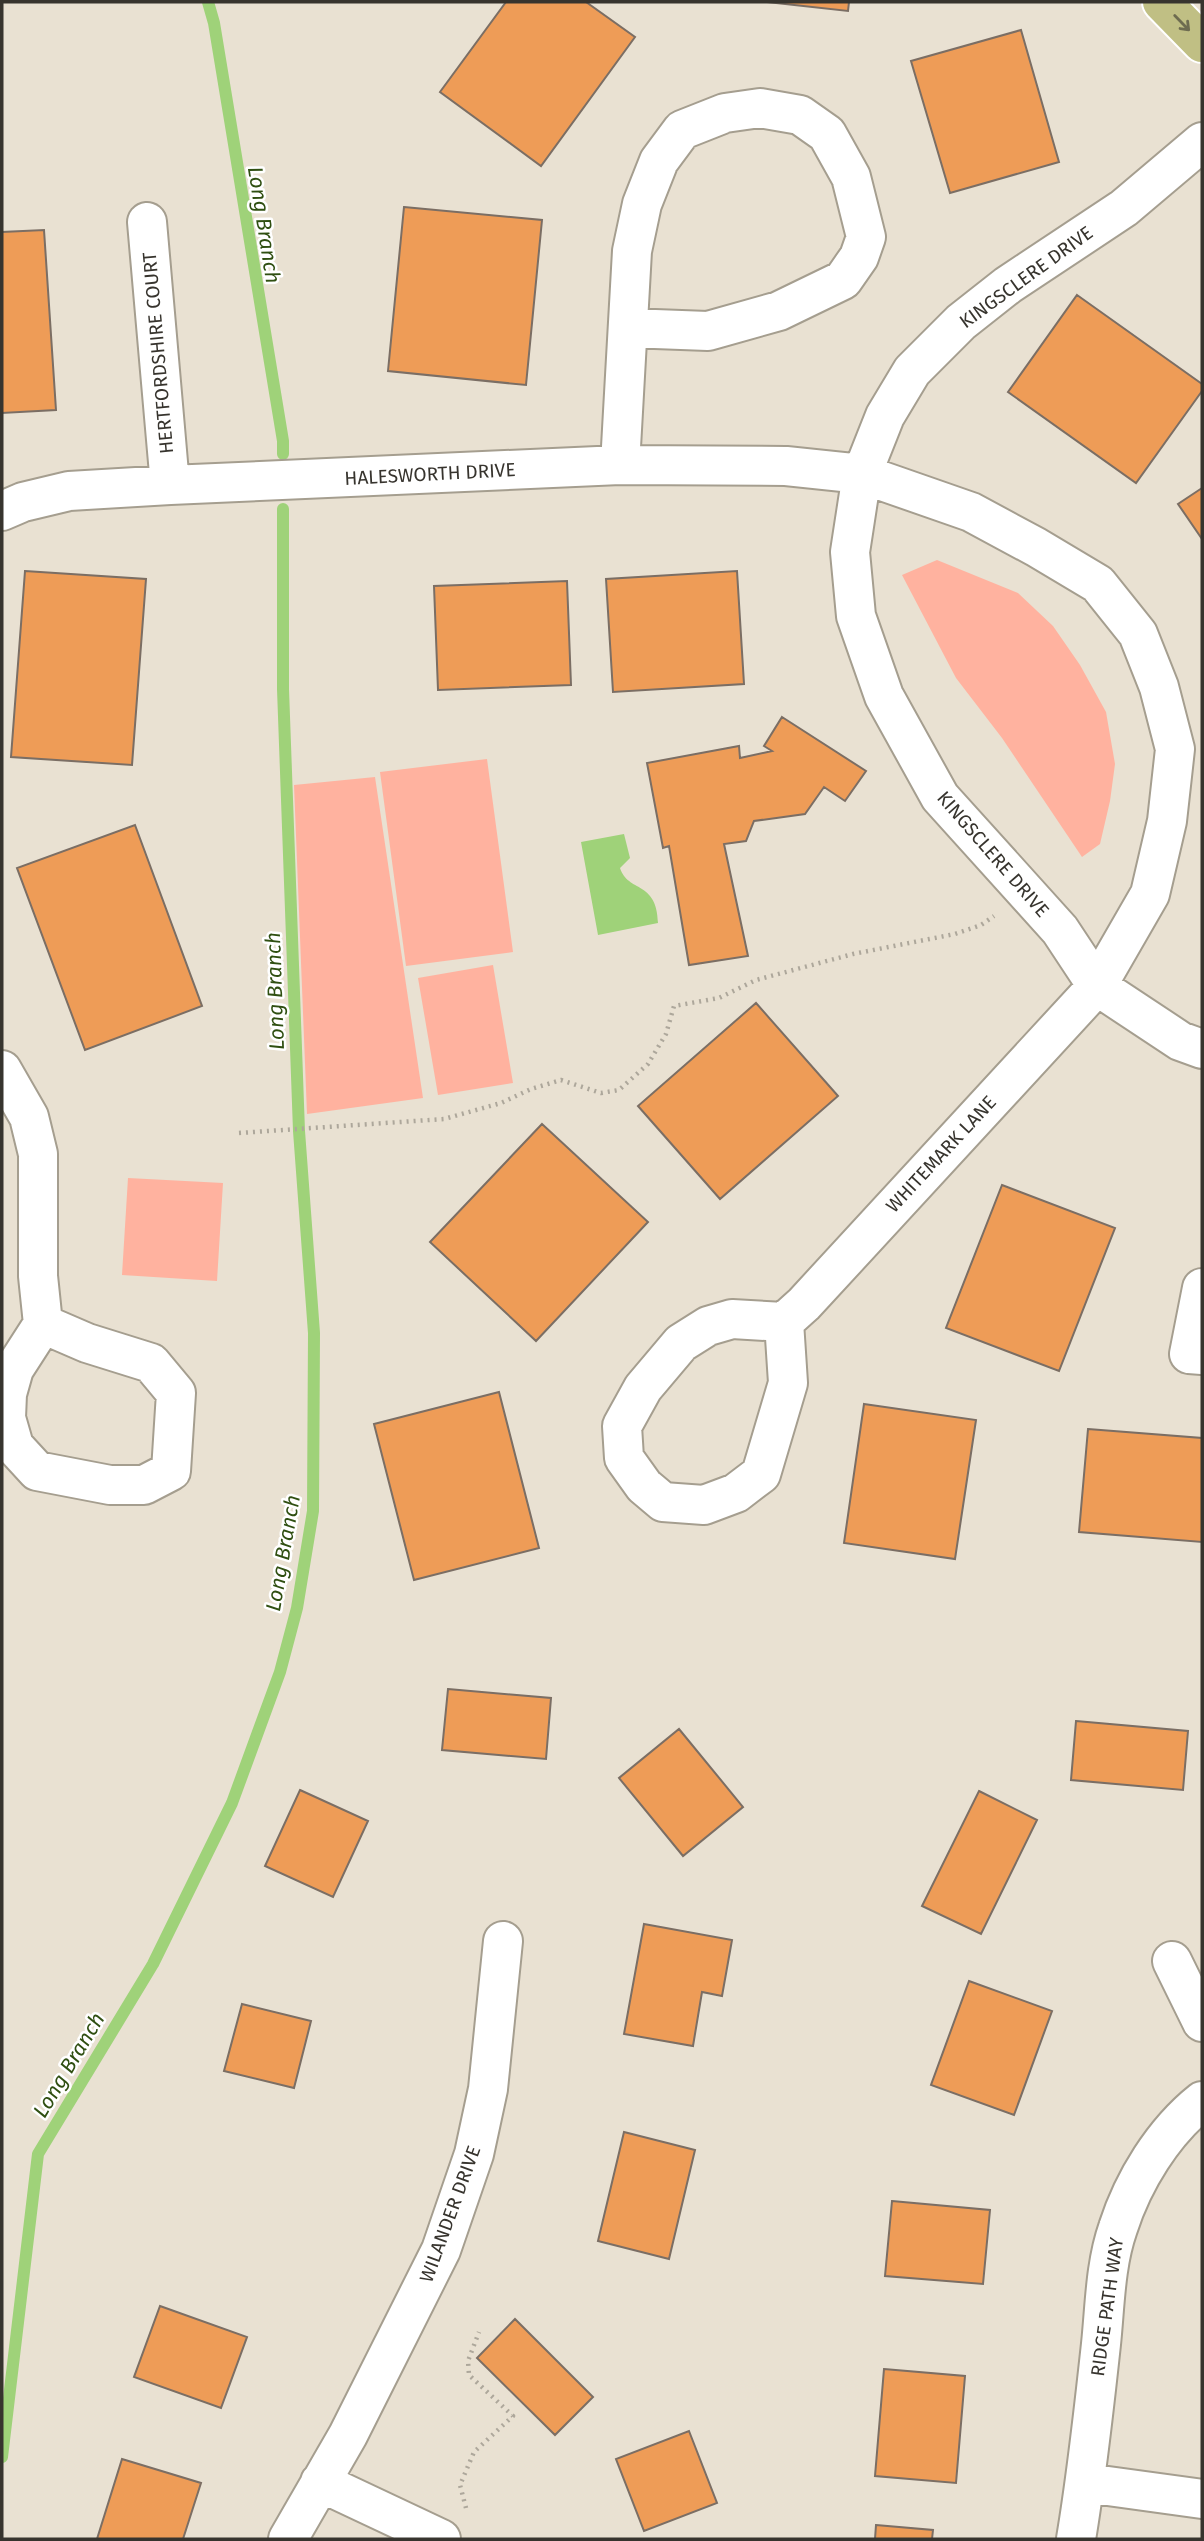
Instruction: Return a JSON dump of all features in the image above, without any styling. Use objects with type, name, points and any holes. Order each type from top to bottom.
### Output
[{"type":"main road","points":[[1162,2],[1202,43]]},
{"type":"street","points":[[620,465],[632,251],[642,204],[659,161],[682,130],[725,113],[760,108],[800,115],[827,134],[851,177],[866,237],[859,257],[844,280],[779,310],[708,331],[628,328]]},
{"type":"street","name":"KINGSCLERE DRIVE","points":[[1202,142],[1124,208],[1008,285],[961,322],[912,371],[885,416],[862,474],[850,552],[856,616],[884,696],[940,797],[1060,930],[1097,986],[1180,1041],[1202,1049]]},
{"type":"street","name":"HERTFORDSHIRE COURT","points":[[147,222],[170,485]]},
{"type":"street","name":"HALESWORTH DRIVE","points":[[2,511],[23,502],[69,491],[620,465],[786,466],[862,474]]},
{"type":"street","points":[[862,474],[971,512],[1036,547],[1098,584],[1138,634],[1159,687],[1175,749],[1167,821],[1150,894],[1097,986]]},
{"type":"street","name":"WHITEMARK LANE","points":[[784,1322],[804,1304],[1097,986]]},
{"type":"street","points":[[2,1070],[29,1117],[38,1154],[38,1276],[43,1324],[14,1369],[7,1394],[6,1418],[14,1446],[37,1471],[110,1485],[144,1485],[172,1471],[176,1393],[151,1363],[87,1343],[43,1324]]},
{"type":"street","points":[[1202,1288],[1189,1354],[1202,1355]]},
{"type":"street","points":[[732,1319],[784,1322],[789,1383],[761,1474],[736,1493],[704,1505],[663,1502],[644,1486],[624,1458],[622,1426],[643,1388],[681,1343],[708,1326],[732,1319]]},
{"type":"street","name":"WILANDER DRIVE","points":[[288,2539],[348,2435],[441,2250],[474,2154],[488,2089],[503,1941]]},
{"type":"street","points":[[1172,1961],[1202,2022]]},
{"type":"street","name":"RIDGE PATH WAY","points":[[1076,2539],[1086,2483],[1108,2273],[1117,2229],[1135,2186],[1167,2137],[1202,2102]]},
{"type":"street","points":[[320,2482],[455,2528]]},
{"type":"street","points":[[1086,2483],[1202,2499]]},
{"type":"path","points":[[239,1133],[444,1119],[501,1103],[531,1089],[561,1080],[601,1093],[619,1090],[648,1064],[666,1034],[674,1006],[719,998],[756,981],[852,954],[955,934],[981,925],[1027,894]]},
{"type":"path","points":[[455,2528],[460,2485],[474,2452],[513,2416],[469,2375],[468,2361],[480,2332]]},
{"type":"shaded area","points":[[937,560],[1018,593],[1053,626],[1080,665],[1106,712],[1115,764],[1110,801],[1100,844],[1082,857],[1002,738],[956,678],[902,575]]},
{"type":"shaded area","points":[[487,759],[513,952],[406,966],[380,772]]},
{"type":"shaded area","points":[[375,777],[423,1098],[307,1114],[294,785]]},
{"type":"shaded area","points":[[624,834],[630,858],[620,868],[629,881],[648,893],[653,900],[658,923],[598,935],[581,842]]},
{"type":"shaded area","points":[[493,965],[513,1083],[438,1095],[418,978]]},
{"type":"shaded area","points":[[128,1178],[223,1183],[217,1281],[122,1275]]},
{"type":"building","points":[[506,2],[586,2],[635,37],[541,166],[440,92]]},
{"type":"building","points":[[767,2],[849,2],[848,11]]},
{"type":"building","points":[[1021,30],[1059,162],[950,193],[911,61]]},
{"type":"building","points":[[404,207],[542,220],[526,385],[388,371]]},
{"type":"building","points":[[44,230],[56,410],[2,413],[2,232]]},
{"type":"building","points":[[1077,295],[1202,384],[1202,391],[1136,483],[1008,392]]},
{"type":"building","points":[[1202,488],[1202,539],[1178,504]]},
{"type":"building","points":[[25,571],[146,579],[132,765],[11,757]]},
{"type":"building","points":[[737,571],[744,684],[613,692],[606,579]]},
{"type":"building","points":[[567,581],[571,685],[438,690],[434,586]]},
{"type":"building","points":[[782,717],[866,771],[845,801],[824,787],[805,814],[754,821],[746,841],[724,844],[748,956],[689,965],[669,846],[663,848],[647,763],[739,746],[740,758],[772,751],[764,746]]},
{"type":"building","points":[[135,825],[202,1006],[85,1050],[17,868]]},
{"type":"building","points":[[756,1003],[838,1096],[720,1199],[638,1106]]},
{"type":"building","points":[[542,1124],[648,1222],[536,1341],[430,1242]]},
{"type":"building","points":[[1002,1185],[1115,1228],[1059,1371],[946,1328]]},
{"type":"building","points":[[499,1392],[539,1548],[414,1580],[374,1424]]},
{"type":"building","points":[[864,1404],[976,1420],[955,1559],[844,1543]]},
{"type":"building","points":[[1088,1429],[1202,1438],[1202,1542],[1079,1532]]},
{"type":"building","points":[[448,1689],[551,1698],[546,1759],[442,1750]]},
{"type":"building","points":[[1076,1721],[1188,1731],[1183,1790],[1071,1780]]},
{"type":"building","points":[[679,1729],[743,1807],[683,1856],[619,1778]]},
{"type":"building","points":[[300,1790],[368,1821],[333,1897],[265,1866]]},
{"type":"building","points":[[979,1791],[1037,1820],[981,1934],[922,1906]]},
{"type":"building","points":[[644,1924],[732,1940],[722,1996],[702,1992],[693,2046],[624,2034]]},
{"type":"building","points":[[969,1981],[1052,2011],[1014,2115],[931,2085]]},
{"type":"building","points":[[242,2004],[311,2021],[294,2088],[224,2071]]},
{"type":"building","points":[[624,2132],[695,2150],[669,2259],[598,2241]]},
{"type":"building","points":[[892,2201],[990,2210],[983,2284],[885,2276]]},
{"type":"building","points":[[160,2306],[247,2337],[221,2408],[134,2377]]},
{"type":"building","points":[[515,2319],[593,2397],[555,2435],[477,2358]]},
{"type":"building","points":[[884,2369],[965,2376],[956,2483],[875,2476]]},
{"type":"building","points":[[689,2431],[717,2503],[644,2531],[616,2459]]},
{"type":"building","points":[[122,2459],[201,2483],[183,2539],[97,2539]]},
{"type":"building","points":[[876,2525],[933,2530],[932,2539],[875,2539]]},
{"type":"waterway","name":"Long Branch","points":[[208,2],[214,23],[283,454]]},
{"type":"waterway","name":"Long Branch","points":[[2,2457],[38,2154],[153,1964],[232,1803],[280,1672],[297,1608],[313,1511],[314,1333],[299,1131],[283,689],[283,509]]}]
